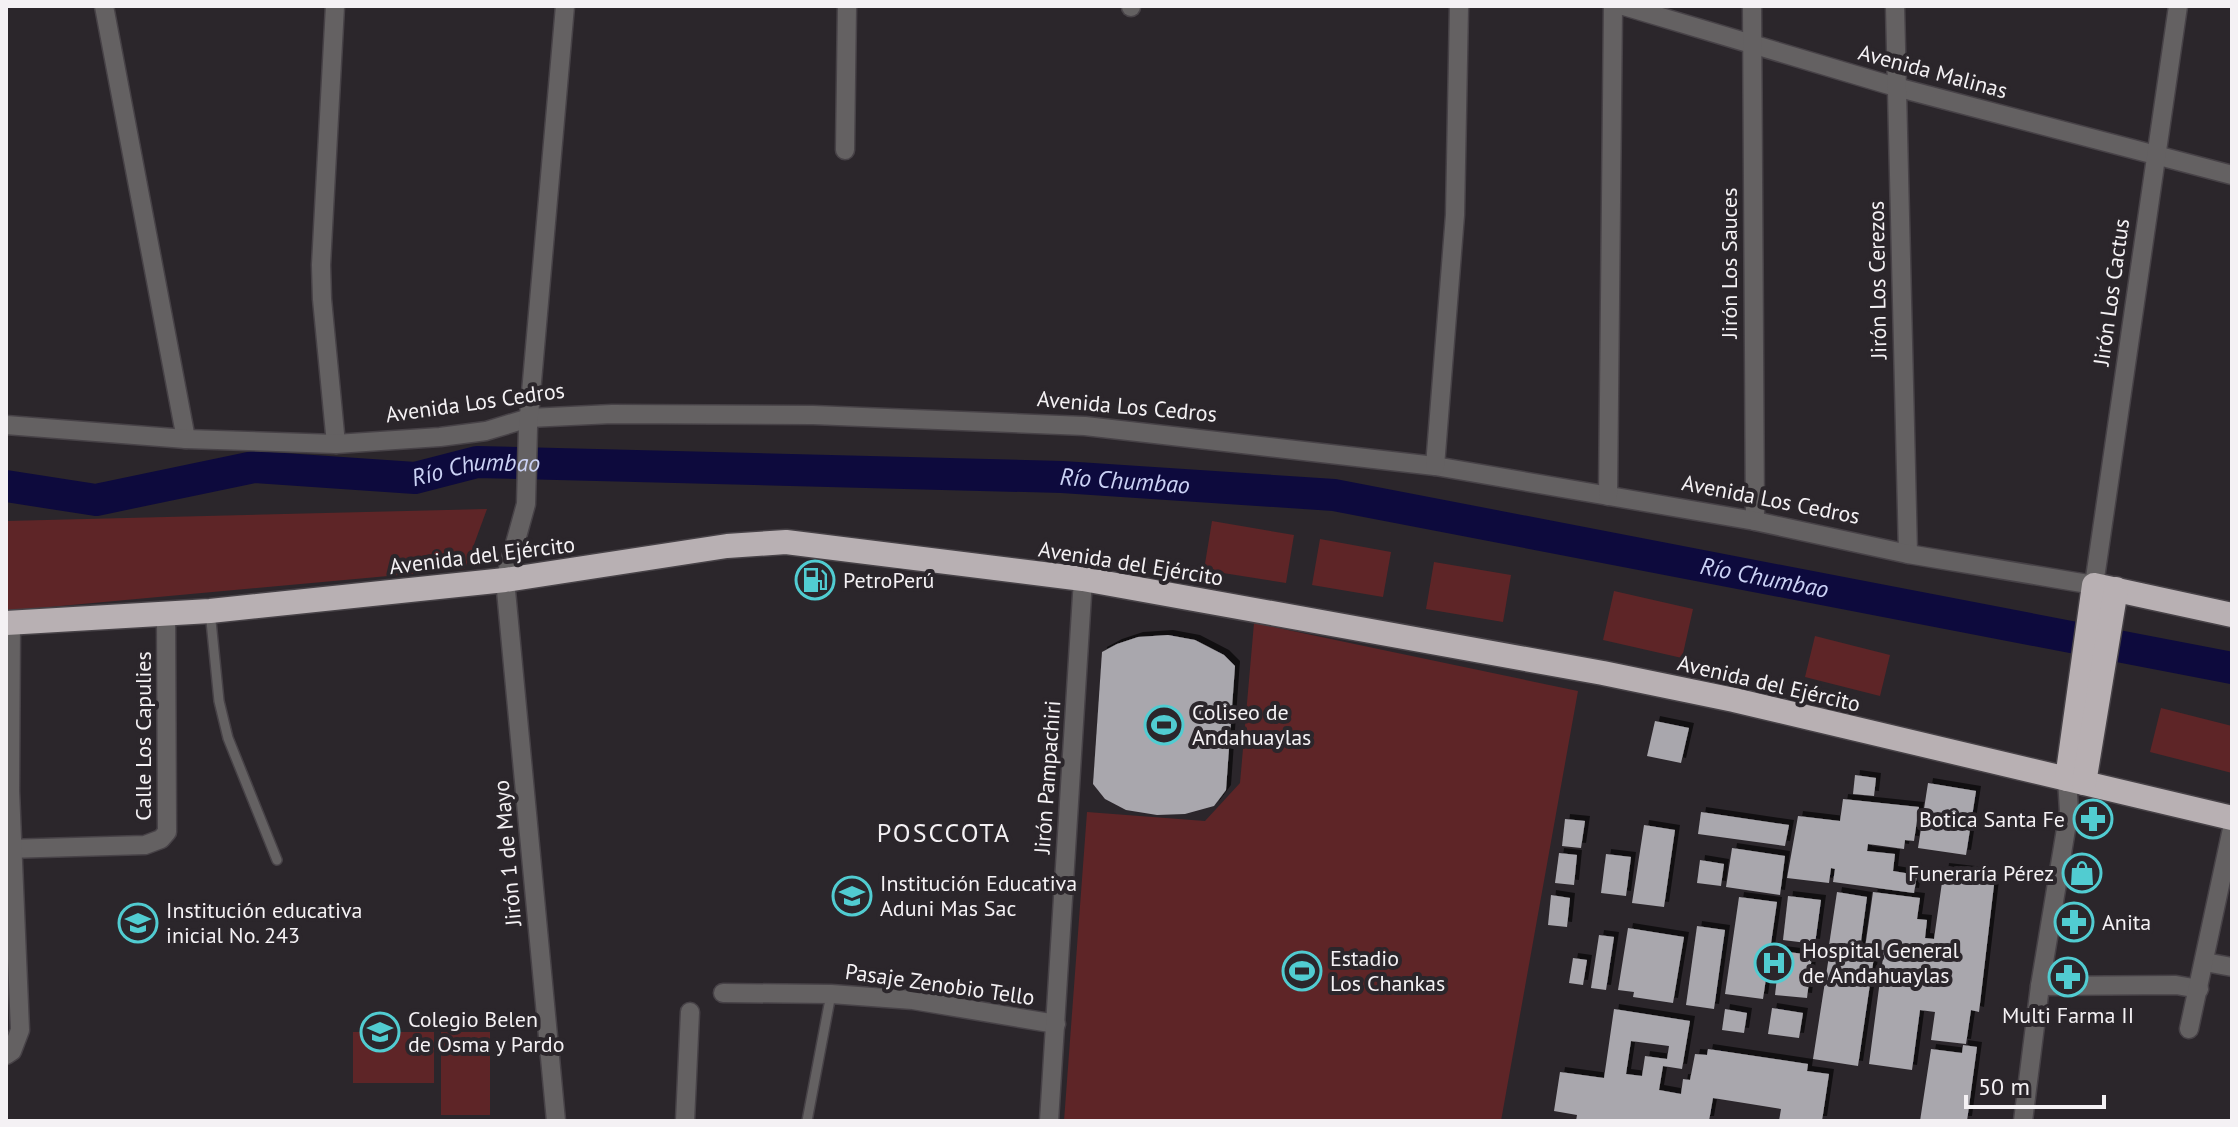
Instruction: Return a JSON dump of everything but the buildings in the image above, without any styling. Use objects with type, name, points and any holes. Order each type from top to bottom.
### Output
[{"type":"highway","name":"Avenida del Ejército","points":[[8,622],[210,611],[505,580],[727,546],[786,542],[1083,579],[1603,673],[1734,700],[2232,818]]},
{"type":"highway","name":"Avenida Los Cedros","points":[[2104,596],[2232,615]]},
{"type":"highway","points":[[2075,781],[2104,596]]},
{"type":"street","points":[[104,6],[186,439]]},
{"type":"street","points":[[335,6],[321,265],[336,444]]},
{"type":"street","points":[[505,580],[526,504],[529,422],[565,6]]},
{"type":"street","points":[[845,150],[847,6]]},
{"type":"street","points":[[1435,466],[1455,215],[1459,6]]},
{"type":"street","points":[[1608,496],[1613,6]]},
{"type":"street","name":"Avenida Malinas","points":[[1624,6],[1896,87],[2232,175]]},
{"type":"street","name":"Jirón Los Sauces","points":[[1752,6],[1755,521]]},
{"type":"street","name":"Jirón Los Cerezos","points":[[1895,6],[1908,554]]},
{"type":"street","name":"Jirón Los Cactus","points":[[2104,596],[2155,155],[2178,6]]},
{"type":"street","name":"Avenida Los Cedros","points":[[6,425],[186,439],[336,444],[440,437],[529,422],[612,414],[813,415],[1085,426],[1435,466],[1755,521],[2104,596]]},
{"type":"street","name":"Jirón Pampachiri","points":[[1049,1121],[1083,579]]},
{"type":"street","name":"Jirón 1 de Mayo","points":[[505,580],[556,1121]]},
{"type":"street","name":"Calle Los Capulies","points":[[9,848],[145,845],[161,839],[167,832],[166,614]]},
{"type":"street","points":[[8,622],[9,848],[20,1030],[9,1053]]},
{"type":"street","points":[[2023,1121],[2040,986],[2075,781]]},
{"type":"street","points":[[2189,1029],[2232,829]]},
{"type":"street","points":[[2205,962],[2232,967]]},
{"type":"street","points":[[2040,986],[2176,985],[2199,989]]},
{"type":"street","name":"Pasaje Zenobio Tello","points":[[723,993],[831,994],[913,1000],[1056,1024]]},
{"type":"street","points":[[685,1121],[690,1012]]},
{"type":"lane","points":[[210,611],[219,701],[228,738],[277,860]]},
{"type":"lane","points":[[807,1121],[831,994]]},
{"type":"shaded area","points":[[487,509],[465,569],[6,611],[6,521]]},
{"type":"shaded area","points":[[1212,521],[1294,535],[1286,583],[1204,570]]},
{"type":"shaded area","points":[[1320,539],[1391,552],[1383,597],[1312,585]]},
{"type":"shaded area","points":[[1434,562],[1511,575],[1503,622],[1426,609]]},
{"type":"shaded area","points":[[1614,591],[1693,609],[1682,658],[1603,640]]},
{"type":"shaded area","name":"Estadio Los Chankas","points":[[1254,623],[1578,691],[1501,1121],[1064,1121],[1087,812],[1205,821],[1240,783]]},
{"type":"shaded area","points":[[1815,636],[1890,655],[1880,696],[1805,677]]},
{"type":"shaded area","points":[[2161,708],[2232,726],[2232,773],[2150,752]]},
{"type":"shaded area","points":[[353,1032],[434,1032],[434,1083],[353,1083]]},
{"type":"shaded area","points":[[441,1032],[490,1032],[490,1115],[441,1115]]},
{"type":"waterway","name":"Río Chumbao","points":[[6,486],[96,500],[254,467],[415,478],[477,462],[1062,477],[1334,495],[2232,668]]},
{"type":"place","name":"PetroPerú","points":[[815,580]]},
{"type":"place","name":"Coliseo de Andahuaylas","points":[[1164,725]]},
{"type":"place","name":"Botica Santa Fe","points":[[2093,819]]},
{"type":"place","name":"Funeraría Pérez","points":[[2082,873]]},
{"type":"place","name":"Institución Educativa Aduni Mas Sac","points":[[852,896]]},
{"type":"place","name":"Anita","points":[[2074,922]]},
{"type":"place","name":"Institución educativa inicial No. 243","points":[[138,923]]},
{"type":"place","name":"Hospital General de Andahuaylas","points":[[1774,963]]},
{"type":"place","name":"Estadio Los Chankas","points":[[1302,971]]},
{"type":"place","name":"Multi Farma II","points":[[2068,977]]},
{"type":"place","name":"Colegio Belen de Osma y Pardo","points":[[380,1032]]},
{"type":"district","name":"POSCCOTA","points":[[944,833]]}]
